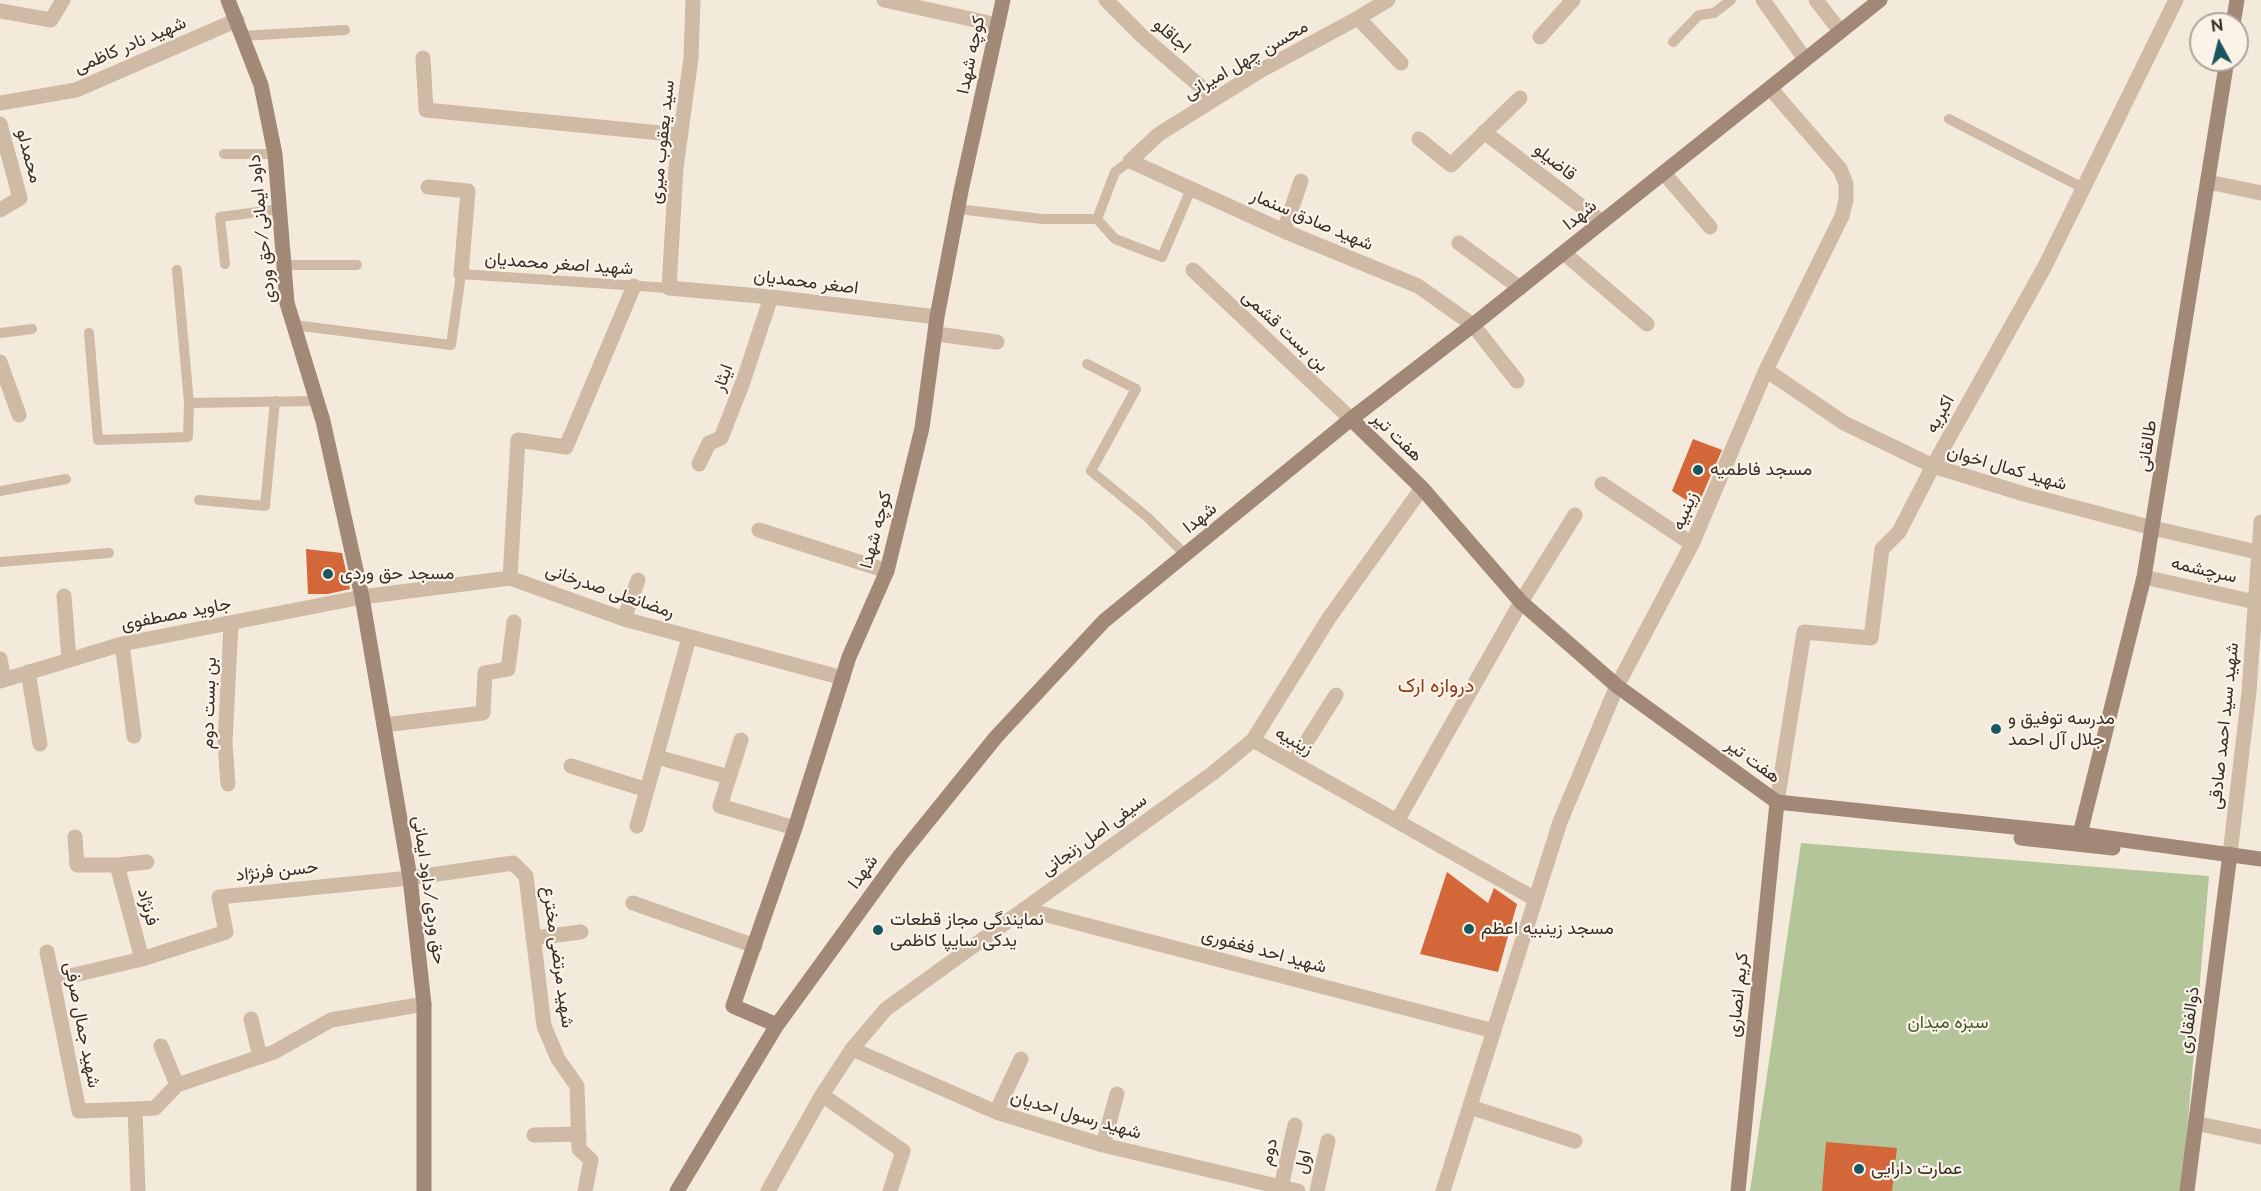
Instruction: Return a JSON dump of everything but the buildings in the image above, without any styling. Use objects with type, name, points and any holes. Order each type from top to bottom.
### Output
[{"type":"street","points":[[0,11],[51,20],[63,0]]},
{"type":"street","name":"داود ایمانی/حق وردی","points":[[228,0],[261,85],[275,154],[287,303],[317,400],[362,597]]},
{"type":"street","name":"سید یعقوب میری","points":[[669,288],[676,168],[691,58],[693,0]]},
{"type":"street","points":[[884,0],[998,25]]},
{"type":"street","name":"کوچه شهدا","points":[[777,1025],[733,1005],[795,828],[849,657],[887,571],[922,428],[938,317],[958,209],[1003,0]]},
{"type":"street","name":"اجاقلو","points":[[1106,0],[1142,36],[1215,99]]},
{"type":"street","name":"محسن چهل امیرانی","points":[[1130,161],[1159,134],[1215,99],[1260,71],[1388,0]]},
{"type":"street","points":[[1762,0],[1805,59]]},
{"type":"street","points":[[1816,0],[1840,32]]},
{"type":"street","name":"شهدا","points":[[677,1191],[777,1025],[899,857],[996,737],[1104,621],[1351,419],[1520,288],[1880,0]]},
{"type":"street","name":"اکبریه","points":[[1777,806],[1804,632],[1871,638],[1882,549],[1899,532],[1933,466],[2044,268],[2176,0]]},
{"type":"street","points":[[1540,37],[1576,2]]},
{"type":"street","points":[[1358,18],[1401,63]]},
{"type":"street","name":"شهید نادر کاظمی","points":[[0,103],[76,90],[237,20]]},
{"type":"street","points":[[423,58],[426,110],[681,135]]},
{"type":"street","name":"طالقانی","points":[[2080,834],[2144,577],[2225,72]]},
{"type":"street","name":"زینبیه","points":[[1443,1191],[1560,822],[1617,686],[1692,544],[1766,370],[1842,216],[1846,184],[1840,169],[1770,88]]},
{"type":"street","points":[[1419,139],[1451,165],[1520,98]]},
{"type":"street","name":"محمدلو","points":[[0,124],[20,198],[0,210]]},
{"type":"street","name":"قاضیلو","points":[[1484,132],[1602,222]]},
{"type":"street","name":"شهید صادق سنمار","points":[[1130,161],[1284,231],[1418,286],[1473,325],[1517,381]]},
{"type":"street","points":[[1664,173],[1710,227]]},
{"type":"street","points":[[1284,231],[1301,181]]},
{"type":"street","points":[[2208,182],[2261,193]]},
{"type":"street","points":[[428,187],[468,191],[461,274]]},
{"type":"street","points":[[1459,243],[1520,288]]},
{"type":"street","points":[[1564,253],[1647,324]]},
{"type":"street","name":"بن بست قشمی","points":[[1193,270],[1351,419]]},
{"type":"street","points":[[510,578],[518,440],[566,447],[634,286]]},
{"type":"street","name":"اصغر محمدیان","points":[[669,288],[771,297],[938,317]]},
{"type":"street","name":"ایثار","points":[[699,464],[709,443],[721,438],[743,382],[771,297]]},
{"type":"street","points":[[936,334],[997,342]]},
{"type":"street","points":[[0,362],[19,415]]},
{"type":"street","name":"شهید کمال اخوان","points":[[1766,370],[1844,423],[1933,466],[2024,494],[2153,528]]},
{"type":"street","name":"هفت تیر","points":[[1351,419],[1422,488],[1521,602],[1617,686],[1777,806],[2080,834],[2230,857],[2261,859]]},
{"type":"street","points":[[1602,484],[1692,544]]},
{"type":"street","name":"سیفی اصل زنجانی","points":[[768,1191],[822,1095],[852,1049],[886,1009],[1213,772],[1253,740],[1329,618],[1422,488]]},
{"type":"street","points":[[1396,821],[1521,602],[1575,515]]},
{"type":"street","name":"شهید سید احمد صادقی","points":[[2230,857],[2248,692],[2261,522]]},
{"type":"street","name":"سرچشمه","points":[[2153,528],[2260,552]]},
{"type":"street","points":[[759,530],[887,571]]},
{"type":"street","name":"سرچشمه","points":[[2144,577],[2255,602]]},
{"type":"street","name":"رمضانعلی صدرخانی","points":[[362,597],[510,578],[624,619],[843,678]]},
{"type":"street","points":[[624,619],[638,580]]},
{"type":"street","points":[[64,596],[69,660]]},
{"type":"street","name":"جاوید مصطفوی","points":[[2,681],[122,644],[362,597]]},
{"type":"street","name":"حق وردی/داود ایمانی","points":[[362,597],[410,878],[424,1004],[424,1191]]},
{"type":"street","points":[[384,725],[483,713],[485,673],[508,669],[514,622]]},
{"type":"street","name":"بن بست دوم","points":[[228,784],[225,743],[231,624]]},
{"type":"street","points":[[637,826],[689,638]]},
{"type":"street","points":[[122,644],[134,736]]},
{"type":"street","points":[[0,659],[2,681]]},
{"type":"street","points":[[28,672],[40,744]]},
{"type":"street","points":[[1293,762],[1336,696]]},
{"type":"street","points":[[741,740],[720,806],[795,828]]},
{"type":"street","name":"زینبیه","points":[[1253,740],[1535,899]]},
{"type":"street","points":[[657,757],[729,777]]},
{"type":"street","points":[[571,766],[647,790]]},
{"type":"street","points":[[1777,806],[2230,857]]},
{"type":"street","name":"کریم انصاری","points":[[1738,1191],[1777,806]]},
{"type":"street","points":[[75,837],[77,865],[147,862]]},
{"type":"street","name":"ذوالفقاری","points":[[2187,1191],[2230,857]]},
{"type":"street","name":"شهید مرتضی مخترع","points":[[410,878],[513,863],[526,876],[544,1026],[558,1059],[577,1086],[579,1149],[591,1160],[585,1191]]},
{"type":"street","name":"فرنژاد","points":[[117,865],[142,959]]},
{"type":"street","name":"حسن فرنژاد","points":[[53,980],[142,959],[225,932],[219,897],[410,878]]},
{"type":"street","points":[[633,903],[755,946]]},
{"type":"street","name":"شهید احد فغفوری","points":[[1024,909],[1494,1030]]},
{"type":"street","points":[[533,938],[581,932]]},
{"type":"street","name":"شهید جمال صرفی","points":[[47,952],[79,1111],[135,1109]]},
{"type":"street","points":[[138,1191],[135,1109],[155,1108],[177,1085],[274,1052],[331,1020],[424,1004]]},
{"type":"street","points":[[251,1018],[260,1057]]},
{"type":"street","points":[[161,1046],[177,1085]]},
{"type":"street","name":"شهید رسول احدیان","points":[[852,1049],[996,1112],[1103,1145],[1298,1191]]},
{"type":"street","points":[[996,1112],[1021,1059]]},
{"type":"street","points":[[1103,1145],[1116,1094]]},
{"type":"street","points":[[822,1095],[903,1150],[890,1191]]},
{"type":"street","points":[[1470,1107],[1575,1141]]},
{"type":"street","points":[[2195,1123],[2261,1137]]},
{"type":"street","name":"دوم","points":[[1281,1187],[1295,1125]]},
{"type":"street","points":[[534,1135],[579,1134]]},
{"type":"street","name":"اول","points":[[1317,1191],[1328,1141]]},
{"type":"lane","points":[[1673,42],[1699,15],[1714,14],[1731,0]]},
{"type":"lane","points":[[242,36],[345,30]]},
{"type":"lane","points":[[1949,120],[2083,188]]},
{"type":"lane","points":[[224,154],[275,154]]},
{"type":"lane","points":[[1097,219],[1115,172],[1130,161]]},
{"type":"lane","points":[[958,209],[1042,219],[1097,219],[1115,239],[1162,257],[1191,189]]},
{"type":"lane","points":[[225,264],[220,218],[280,209]]},
{"type":"lane","points":[[284,265],[357,265]]},
{"type":"lane","points":[[89,333],[98,440],[188,437],[189,403],[177,270]]},
{"type":"lane","name":"شهید اصغر محمدیان","points":[[294,325],[451,345],[461,274],[669,288]]},
{"type":"lane","points":[[0,333],[32,329]]},
{"type":"lane","points":[[1088,364],[1136,389],[1091,471],[1146,516],[1186,555]]},
{"type":"lane","points":[[189,403],[317,400]]},
{"type":"lane","points":[[199,500],[265,506],[275,402]]},
{"type":"lane","points":[[0,491],[66,479]]},
{"type":"lane","points":[[0,562],[109,553]]},
{"type":"green space","name":"سبزه میدان","points":[[1801,843],[2209,876],[2182,1191],[1750,1191]]},
{"type":"place","name":"مسجد فاطمیه","points":[[1698,470]]},
{"type":"place","name":"مسجد حق وردی","points":[[328,574]]},
{"type":"place","name":"مدرسه توفیق و جلال آل احمد","points":[[1996,729]]},
{"type":"place","name":"مسجد زینبیه اعظم","points":[[1469,929]]},
{"type":"place","name":"نمایندگی مجاز قطعات یدکی سایپا کاظمی","points":[[878,930]]},
{"type":"place","name":"عمارت دارایی","points":[[1859,1169]]},
{"type":"district","name":"دروازه ارک","points":[[1436,686]]}]
